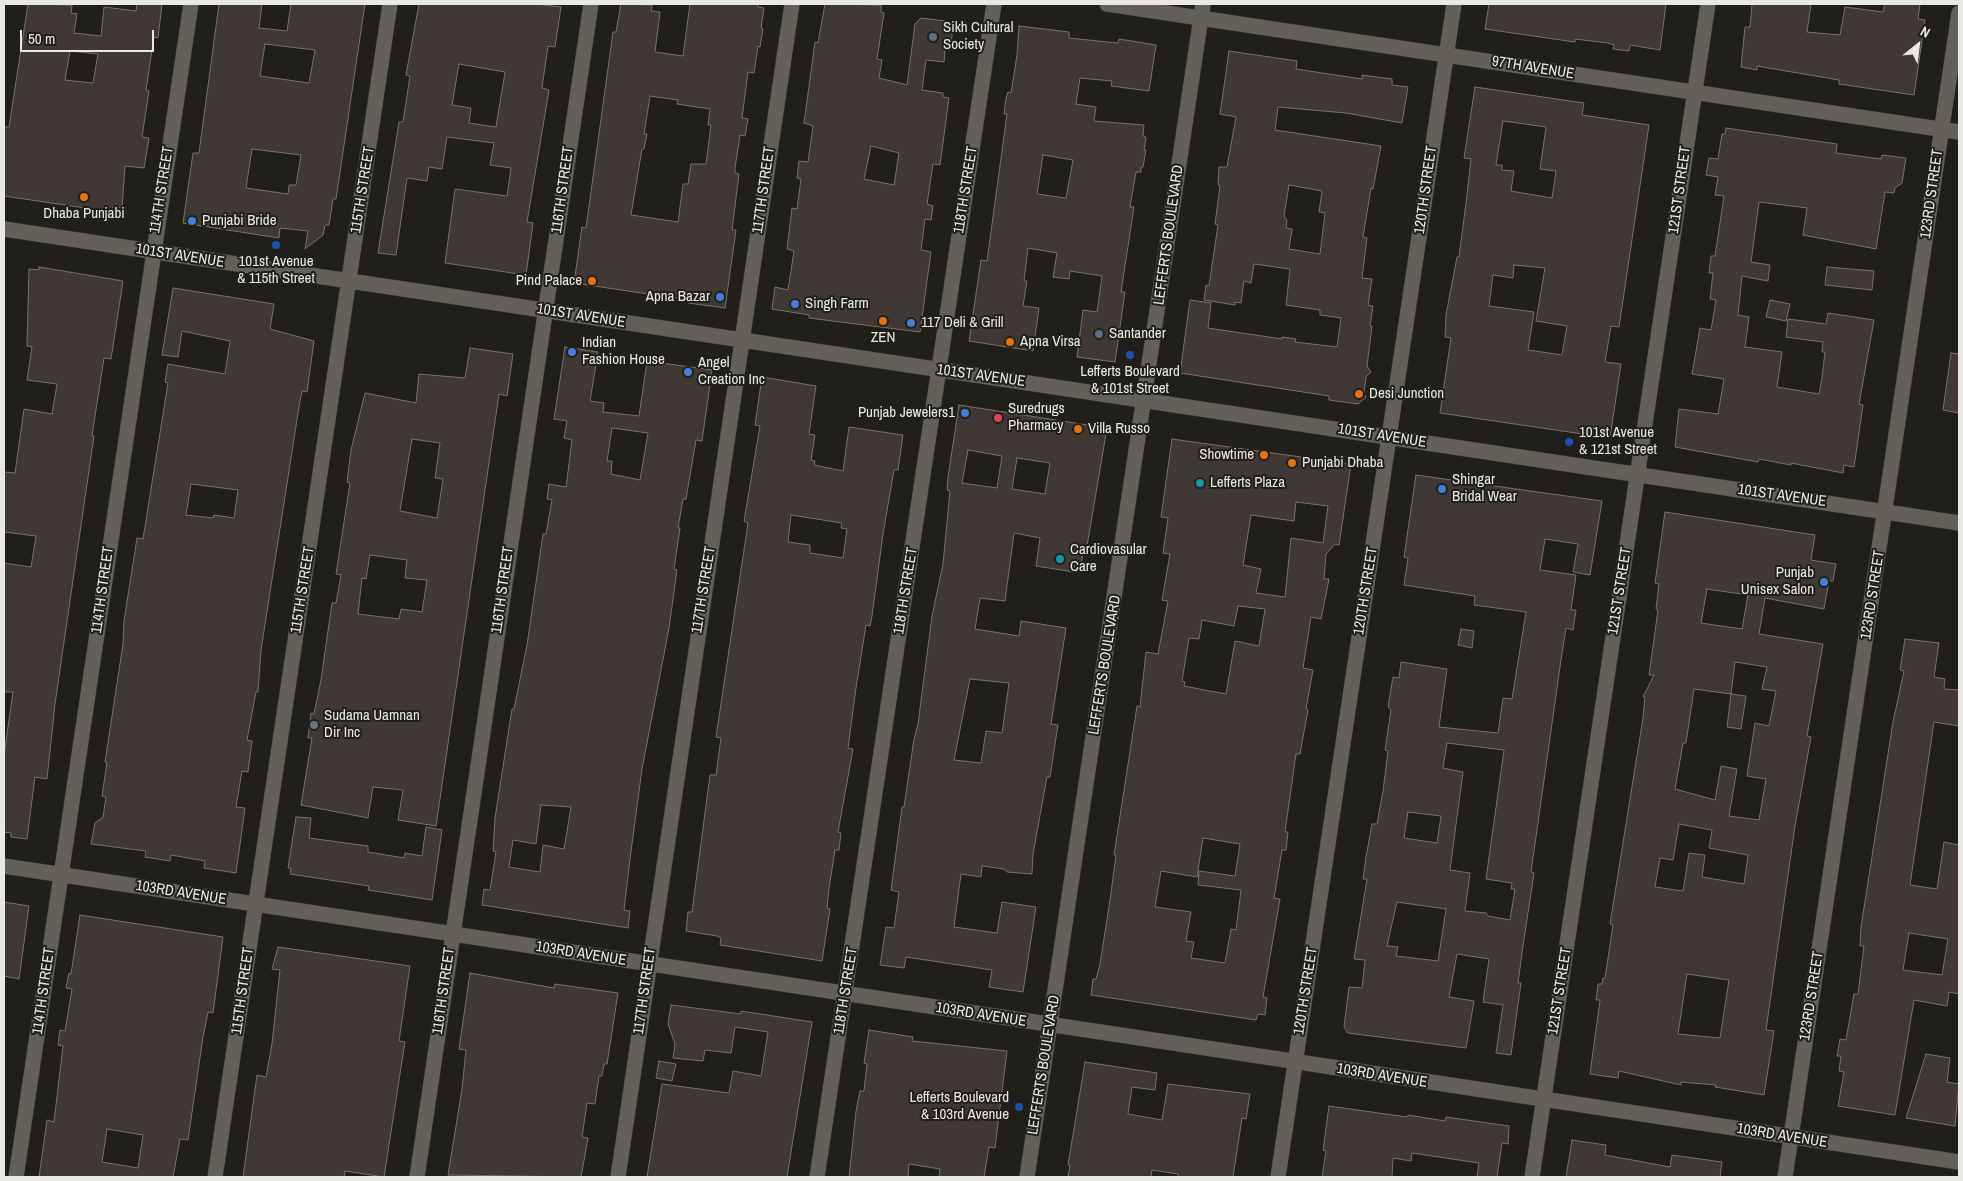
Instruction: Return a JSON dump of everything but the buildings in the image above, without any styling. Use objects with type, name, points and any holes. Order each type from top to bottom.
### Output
[{"type":"street","name":"114TH STREET","points":[[16,1177],[191,4]]},
{"type":"street","name":"115TH STREET","points":[[215,1177],[390,4]]},
{"type":"street","name":"116TH STREET","points":[[416,1177],[591,4]]},
{"type":"street","name":"117TH STREET","points":[[618,1177],[792,4]]},
{"type":"street","name":"118TH STREET","points":[[817,1177],[994,4]]},
{"type":"street","name":"97TH AVENUE","points":[[1107,4],[1202,11],[1446,55],[1959,132]]},
{"type":"street","name":"120TH STREET","points":[[1278,1177],[1454,4]]},
{"type":"street","name":"121ST STREET","points":[[1532,1177],[1708,4]]},
{"type":"street","name":"LEFFERTS BOULEVARD","points":[[1027,1177],[1145,401],[1202,11]]},
{"type":"street","name":"123RD STREET","points":[[1785,1177],[1959,13]]},
{"type":"street","name":"101ST AVENUE","points":[[4,229],[1959,523]]},
{"type":"street","name":"103RD AVENUE","points":[[4,866],[845,995],[1959,1162]]},
{"type":"place","name":"Sikh Cultural Society","points":[[933,37]]},
{"type":"place","name":"Dhaba Punjabi","points":[[84,197]]},
{"type":"place","name":"Punjabi Bride","points":[[192,221]]},
{"type":"place","name":"101st Avenue & 115th Street","points":[[276,245]]},
{"type":"place","name":"Pind Palace","points":[[592,281]]},
{"type":"place","name":"Apna Bazar","points":[[720,297]]},
{"type":"place","name":"Singh Farm","points":[[795,304]]},
{"type":"place","name":"ZEN","points":[[883,321]]},
{"type":"place","name":"117 Deli & Grill","points":[[911,323]]},
{"type":"place","name":"Santander","points":[[1099,334]]},
{"type":"place","name":"Apna Virsa","points":[[1010,342]]},
{"type":"place","name":"Indian Fashion House","points":[[572,352]]},
{"type":"place","name":"Lefferts Boulevard & 101st Street","points":[[1130,355]]},
{"type":"place","name":"Angel Creation Inc","points":[[688,372]]},
{"type":"place","name":"Desi Junction","points":[[1359,394]]},
{"type":"place","name":"Punjab Jewelers1","points":[[965,413]]},
{"type":"place","name":"Suredrugs Pharmacy","points":[[998,418]]},
{"type":"place","name":"Villa Russo","points":[[1078,429]]},
{"type":"place","name":"101st Avenue & 121st Street","points":[[1569,442]]},
{"type":"place","name":"Showtime","points":[[1264,455]]},
{"type":"place","name":"Punjabi Dhaba","points":[[1292,463]]},
{"type":"place","name":"Lefferts Plaza","points":[[1200,483]]},
{"type":"place","name":"Shingar Bridal Wear","points":[[1442,489]]},
{"type":"place","name":"Cardiovasular Care","points":[[1060,559]]},
{"type":"place","name":"Punjab Unisex Salon","points":[[1824,582]]},
{"type":"place","name":"Sudama Uamnan Dir Inc","points":[[314,725]]},
{"type":"place","name":"Lefferts Boulevard & 103rd Avenue","points":[[1019,1107]]}]
